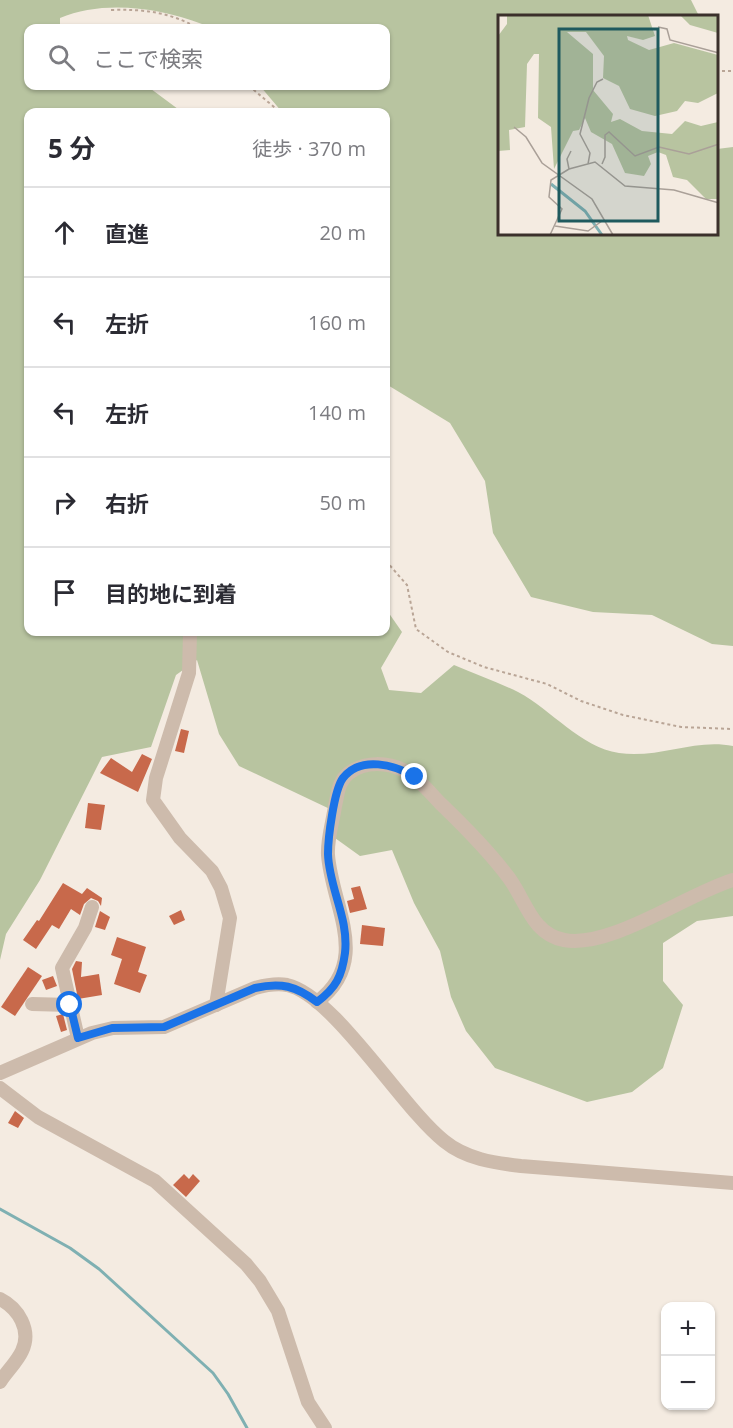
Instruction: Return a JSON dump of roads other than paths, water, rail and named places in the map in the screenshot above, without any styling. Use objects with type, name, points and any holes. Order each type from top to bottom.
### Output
[{"type":"street","points":[[190,636],[189,673],[156,778],[153,800],[180,838],[212,871],[224,898],[230,918],[216,1005]]},
{"type":"street","points":[[317,1002],[333,990],[339,982],[345,951],[345,924],[328,854],[339,787],[346,775],[363,767],[384,764],[415,777],[480,841],[511,880],[531,917],[542,931],[563,940],[590,941],[656,916],[716,885],[733,880]]},
{"type":"street","points":[[78,1038],[62,968],[85,928],[92,907]]},
{"type":"street","points":[[0,1073],[78,1038],[112,1028],[164,1027],[271,984],[288,985],[317,1002],[429,1127],[461,1152],[490,1162],[521,1166],[733,1183]]},
{"type":"street","points":[[32,1004],[70,1005]]},
{"type":"street","points":[[0,1088],[38,1117],[155,1181],[239,1256],[261,1281],[278,1311],[308,1402],[320,1427]]},
{"type":"street","points":[[0,1299],[16,1310],[26,1338],[23,1350],[0,1382]]},
{"type":"waterway","points":[[0,1209],[70,1248],[99,1269],[213,1373],[247,1428]]}]
